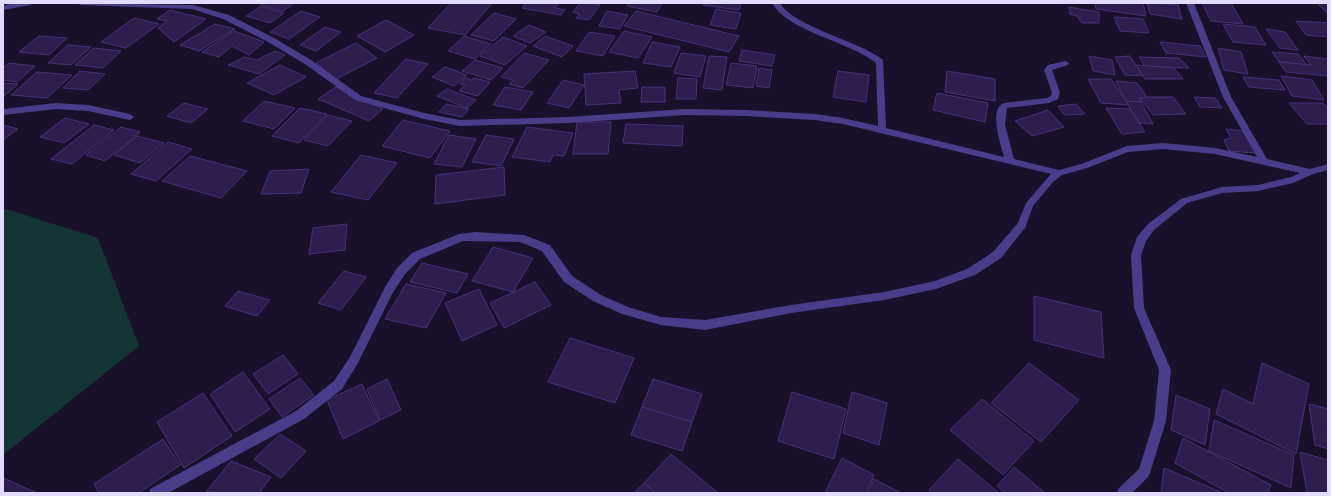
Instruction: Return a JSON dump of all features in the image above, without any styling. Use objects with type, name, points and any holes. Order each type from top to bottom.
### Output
[{"type":"street","points":[[3,8],[12,5],[30,3]]},
{"type":"street","points":[[81,3],[193,5],[226,17],[271,40],[308,62],[358,98],[424,116],[460,123],[568,120],[685,112],[746,113],[815,117],[843,120],[1059,173]]},
{"type":"street","points":[[776,3],[779,10],[790,19],[865,51],[880,62],[882,130]]},
{"type":"street","points":[[1190,3],[1227,97],[1265,163]]},
{"type":"street","points":[[1010,161],[1002,125],[1001,112],[1004,106],[1049,100],[1055,97],[1056,93],[1048,70],[1051,67],[1065,64]]},
{"type":"street","points":[[3,112],[56,106],[88,108],[130,118]]},
{"type":"street","points":[[155,493],[300,415],[338,385],[354,360],[388,292],[402,271],[416,256],[462,237],[476,236],[521,238],[546,248],[568,279],[597,298],[626,311],[661,321],[705,325],[792,309],[884,296],[936,285],[971,272],[997,254],[1022,225],[1029,205],[1050,180],[1059,173],[1084,166],[1127,149],[1163,146],[1215,151],[1310,172]]},
{"type":"street","points":[[1123,493],[1144,473],[1160,421],[1165,370],[1139,308],[1136,255],[1141,240],[1151,227],[1184,201],[1222,190],[1258,188],[1293,180],[1310,172],[1328,167]]},
{"type":"green space","points":[[3,208],[98,238],[139,346],[3,455]]},
{"type":"building","points":[[257,3],[294,3],[283,11]]},
{"type":"building","points":[[451,3],[492,3],[465,35],[428,28]]},
{"type":"building","points":[[526,3],[559,3],[555,8],[565,10],[561,15],[522,8]]},
{"type":"building","points":[[580,3],[600,5],[589,20],[576,18],[579,14],[573,12]]},
{"type":"building","points":[[629,3],[662,3],[657,12],[627,6]]},
{"type":"building","points":[[703,3],[741,3],[739,10],[703,5]]},
{"type":"building","points":[[1095,3],[1143,3],[1146,16],[1096,9]]},
{"type":"building","points":[[1147,3],[1178,5],[1182,19],[1150,14]]},
{"type":"building","points":[[1202,3],[1231,3],[1243,24],[1211,21]]},
{"type":"building","points":[[1319,3],[1328,3],[1328,14],[1319,5]]},
{"type":"building","points":[[261,6],[284,13],[270,23],[246,16]]},
{"type":"building","points":[[1069,7],[1099,12],[1099,23],[1082,23],[1077,16],[1070,14]]},
{"type":"building","points":[[716,9],[741,13],[736,29],[710,25]]},
{"type":"building","points":[[170,10],[206,19],[174,42],[158,28],[167,21],[157,19]]},
{"type":"building","points":[[301,11],[320,17],[289,39],[270,32]]},
{"type":"building","points":[[607,11],[628,15],[620,29],[599,26]]},
{"type":"building","points":[[636,11],[739,36],[729,52],[624,26]]},
{"type":"building","points":[[494,13],[516,19],[494,41],[471,35]]},
{"type":"building","points":[[1114,17],[1143,19],[1149,33],[1120,31]]},
{"type":"building","points":[[134,18],[159,24],[126,48],[101,42]]},
{"type":"building","points":[[386,20],[414,35],[385,52],[357,36]]},
{"type":"building","points":[[1296,21],[1328,23],[1328,37],[1306,35]]},
{"type":"building","points":[[215,24],[235,29],[199,51],[180,45]]},
{"type":"building","points":[[1223,24],[1255,27],[1266,45],[1233,42]]},
{"type":"building","points":[[529,25],[546,32],[530,43],[513,36]]},
{"type":"building","points":[[325,27],[341,32],[316,51],[300,45]]},
{"type":"building","points":[[1266,29],[1285,32],[1298,50],[1280,48]]},
{"type":"building","points":[[234,31],[264,42],[249,55],[232,46],[219,57],[202,52]]},
{"type":"building","points":[[624,31],[652,37],[638,58],[609,52]]},
{"type":"building","points":[[589,32],[615,36],[603,56],[576,51]]},
{"type":"building","points":[[39,36],[67,38],[49,55],[19,52]]},
{"type":"building","points":[[464,36],[491,44],[475,59],[448,51]]},
{"type":"building","points":[[545,36],[573,46],[562,57],[533,46]]},
{"type":"building","points":[[503,37],[527,46],[505,65],[480,56]]},
{"type":"building","points":[[652,42],[680,47],[671,67],[643,63]]},
{"type":"building","points":[[1160,42],[1200,46],[1206,57],[1166,53]]},
{"type":"building","points":[[356,43],[377,58],[336,79],[316,63]]},
{"type":"building","points":[[68,45],[91,47],[71,65],[48,63]]},
{"type":"building","points":[[94,48],[121,51],[103,68],[75,65]]},
{"type":"building","points":[[1218,48],[1241,52],[1248,74],[1224,70]]},
{"type":"building","points":[[742,50],[775,55],[772,66],[739,61]]},
{"type":"building","points":[[275,51],[285,55],[259,74],[228,65],[245,57],[257,60]]},
{"type":"building","points":[[1272,52],[1298,54],[1307,65],[1279,62]]},
{"type":"building","points":[[524,53],[549,60],[523,88],[509,84],[513,80],[501,77]]},
{"type":"building","points":[[681,53],[706,56],[700,77],[674,73]]},
{"type":"building","points":[[709,56],[727,57],[722,90],[703,88]]},
{"type":"building","points":[[1089,56],[1112,60],[1115,75],[1093,71]]},
{"type":"building","points":[[1130,56],[1143,76],[1125,75],[1115,57]]},
{"type":"building","points":[[1304,56],[1328,59],[1328,76],[1286,72],[1279,62],[1311,65]]},
{"type":"building","points":[[1139,57],[1179,58],[1189,68],[1145,66]]},
{"type":"building","points":[[406,59],[428,64],[397,98],[374,93]]},
{"type":"building","points":[[475,60],[503,68],[491,80],[462,71]]},
{"type":"building","points":[[9,63],[35,66],[17,82],[3,80],[3,68]]},
{"type":"building","points":[[731,63],[757,66],[753,88],[726,85]]},
{"type":"building","points":[[280,65],[306,77],[274,95],[247,83]]},
{"type":"building","points":[[1136,65],[1174,68],[1183,79],[1145,79]]},
{"type":"building","points":[[445,67],[467,75],[454,86],[432,77]]},
{"type":"building","points":[[759,68],[772,70],[769,88],[756,86]]},
{"type":"building","points":[[80,71],[105,74],[88,90],[63,88]]},
{"type":"building","points":[[635,71],[638,88],[619,90],[621,103],[586,105],[584,74]]},
{"type":"building","points":[[838,71],[869,75],[866,102],[833,97]]},
{"type":"building","points":[[947,71],[995,79],[995,101],[945,92]]},
{"type":"building","points":[[37,72],[72,75],[47,98],[11,95]]},
{"type":"building","points":[[1281,76],[1312,80],[1324,100],[1292,96]]},
{"type":"building","points":[[1243,77],[1279,80],[1285,90],[1249,87]]},
{"type":"building","points":[[465,78],[472,80],[474,78],[490,82],[478,96],[459,91],[465,85],[460,84]]},
{"type":"building","points":[[678,78],[697,79],[696,99],[676,99]]},
{"type":"building","points":[[1088,79],[1111,79],[1129,105],[1101,103]]},
{"type":"building","points":[[563,80],[584,85],[569,108],[547,103]]},
{"type":"building","points":[[1116,81],[1137,83],[1147,97],[1140,98],[1141,102],[1126,101]]},
{"type":"building","points":[[3,83],[18,84],[3,97]]},
{"type":"building","points":[[336,87],[383,109],[369,121],[318,99]]},
{"type":"building","points":[[505,87],[533,92],[521,110],[493,105]]},
{"type":"building","points":[[642,87],[665,87],[665,102],[641,102]]},
{"type":"building","points":[[447,89],[476,100],[467,108],[437,96]]},
{"type":"building","points":[[937,93],[988,103],[985,122],[933,110]]},
{"type":"building","points":[[1173,97],[1186,114],[1153,115],[1140,98]]},
{"type":"building","points":[[1194,97],[1215,98],[1222,108],[1200,107]]},
{"type":"building","points":[[264,101],[295,108],[274,129],[243,121]]},
{"type":"building","points":[[1126,101],[1141,102],[1153,124],[1138,123]]},
{"type":"building","points":[[184,103],[208,109],[191,123],[167,116]]},
{"type":"building","points":[[1289,103],[1323,103],[1328,108],[1328,124],[1307,124]]},
{"type":"building","points":[[446,104],[469,109],[462,117],[439,112]]},
{"type":"building","points":[[1076,104],[1085,114],[1064,115],[1058,106]]},
{"type":"building","points":[[300,108],[327,114],[299,143],[272,136]]},
{"type":"building","points":[[1106,108],[1130,109],[1145,132],[1122,134]]},
{"type":"building","points":[[1048,110],[1064,127],[1032,136],[1015,121]]},
{"type":"building","points":[[328,115],[352,121],[328,146],[304,140]]},
{"type":"building","points":[[65,118],[89,124],[64,143],[40,137]]},
{"type":"building","points":[[403,120],[450,131],[430,158],[382,146]]},
{"type":"building","points":[[577,122],[611,122],[608,154],[573,154]]},
{"type":"building","points":[[626,124],[683,126],[682,146],[623,143]]},
{"type":"building","points":[[3,125],[18,129],[3,140]]},
{"type":"building","points":[[94,125],[114,130],[72,164],[51,159]]},
{"type":"building","points":[[121,127],[140,132],[105,161],[86,155]]},
{"type":"building","points":[[527,127],[573,133],[564,156],[553,155],[550,162],[512,157]]},
{"type":"building","points":[[1226,129],[1243,131],[1256,153],[1229,151],[1224,140],[1231,138]]},
{"type":"building","points":[[449,135],[476,139],[462,167],[434,164]]},
{"type":"building","points":[[486,135],[514,139],[501,166],[472,162]]},
{"type":"building","points":[[137,136],[164,143],[140,163],[114,155]]},
{"type":"building","points":[[168,142],[192,149],[156,181],[131,174]]},
{"type":"building","points":[[361,155],[397,163],[368,200],[331,192]]},
{"type":"building","points":[[190,156],[247,171],[221,198],[162,181]]},
{"type":"building","points":[[504,167],[505,195],[435,204],[436,175]]},
{"type":"building","points":[[309,169],[301,193],[261,194],[270,171]]},
{"type":"building","points":[[347,224],[345,250],[309,254],[313,228]]},
{"type":"building","points":[[493,247],[533,258],[513,292],[472,281]]},
{"type":"building","points":[[422,263],[468,274],[457,293],[410,282]]},
{"type":"building","points":[[344,271],[366,277],[341,310],[318,303]]},
{"type":"building","points":[[535,282],[551,305],[504,328],[490,303]]},
{"type":"building","points":[[406,284],[446,293],[426,328],[385,319]]},
{"type":"building","points":[[479,289],[497,325],[462,341],[445,303]]},
{"type":"building","points":[[238,291],[270,300],[257,316],[225,306]]},
{"type":"building","points":[[1034,296],[1101,312],[1104,358],[1034,340]]},
{"type":"building","points":[[570,338],[634,358],[615,403],[548,382]]},
{"type":"building","points":[[283,355],[298,374],[268,394],[253,374]]},
{"type":"building","points":[[1029,363],[1079,400],[1041,442],[991,403]]},
{"type":"building","points":[[1262,363],[1309,384],[1296,454],[1216,414],[1223,389],[1253,404]]},
{"type":"building","points":[[243,372],[270,409],[235,432],[210,394]]},
{"type":"building","points":[[300,378],[314,395],[282,417],[269,399]]},
{"type":"building","points":[[387,379],[401,410],[380,420],[367,389]]},
{"type":"building","points":[[653,379],[702,394],[692,422],[642,407]]},
{"type":"building","points":[[362,384],[379,421],[343,439],[327,400]]},
{"type":"building","points":[[792,392],[846,409],[834,459],[778,441]]},
{"type":"building","points":[[852,392],[887,403],[879,445],[843,433]]},
{"type":"building","points":[[203,393],[232,436],[184,468],[157,422]]},
{"type":"building","points":[[1176,395],[1210,409],[1205,445],[1171,430]]},
{"type":"building","points":[[982,399],[1034,441],[1003,475],[950,430]]},
{"type":"building","points":[[1309,404],[1328,409],[1328,449],[1315,445]]},
{"type":"building","points":[[642,407],[692,422],[682,451],[631,435]]},
{"type":"building","points":[[1214,420],[1294,455],[1291,488],[1209,451]]},
{"type":"building","points":[[280,434],[306,451],[281,478],[254,459]]},
{"type":"building","points":[[1183,438],[1271,485],[1268,493],[1229,493],[1175,463]]},
{"type":"building","points":[[163,439],[180,465],[139,493],[99,493],[94,484]]},
{"type":"building","points":[[1300,452],[1328,460],[1328,493],[1307,493]]},
{"type":"building","points":[[671,454],[718,493],[656,493],[644,483]]},
{"type":"building","points":[[842,458],[874,475],[866,493],[825,493]]},
{"type":"building","points":[[958,459],[999,493],[933,493],[929,490]]},
{"type":"building","points":[[231,461],[271,477],[259,493],[206,492]]},
{"type":"building","points":[[1014,467],[1045,493],[1005,493],[997,486]]},
{"type":"building","points":[[1164,468],[1223,493],[1161,493]]},
{"type":"building","points":[[3,478],[37,493],[3,493]]},
{"type":"building","points":[[874,479],[901,493],[868,493]]},
{"type":"building","points":[[644,483],[656,493],[634,493]]}]
